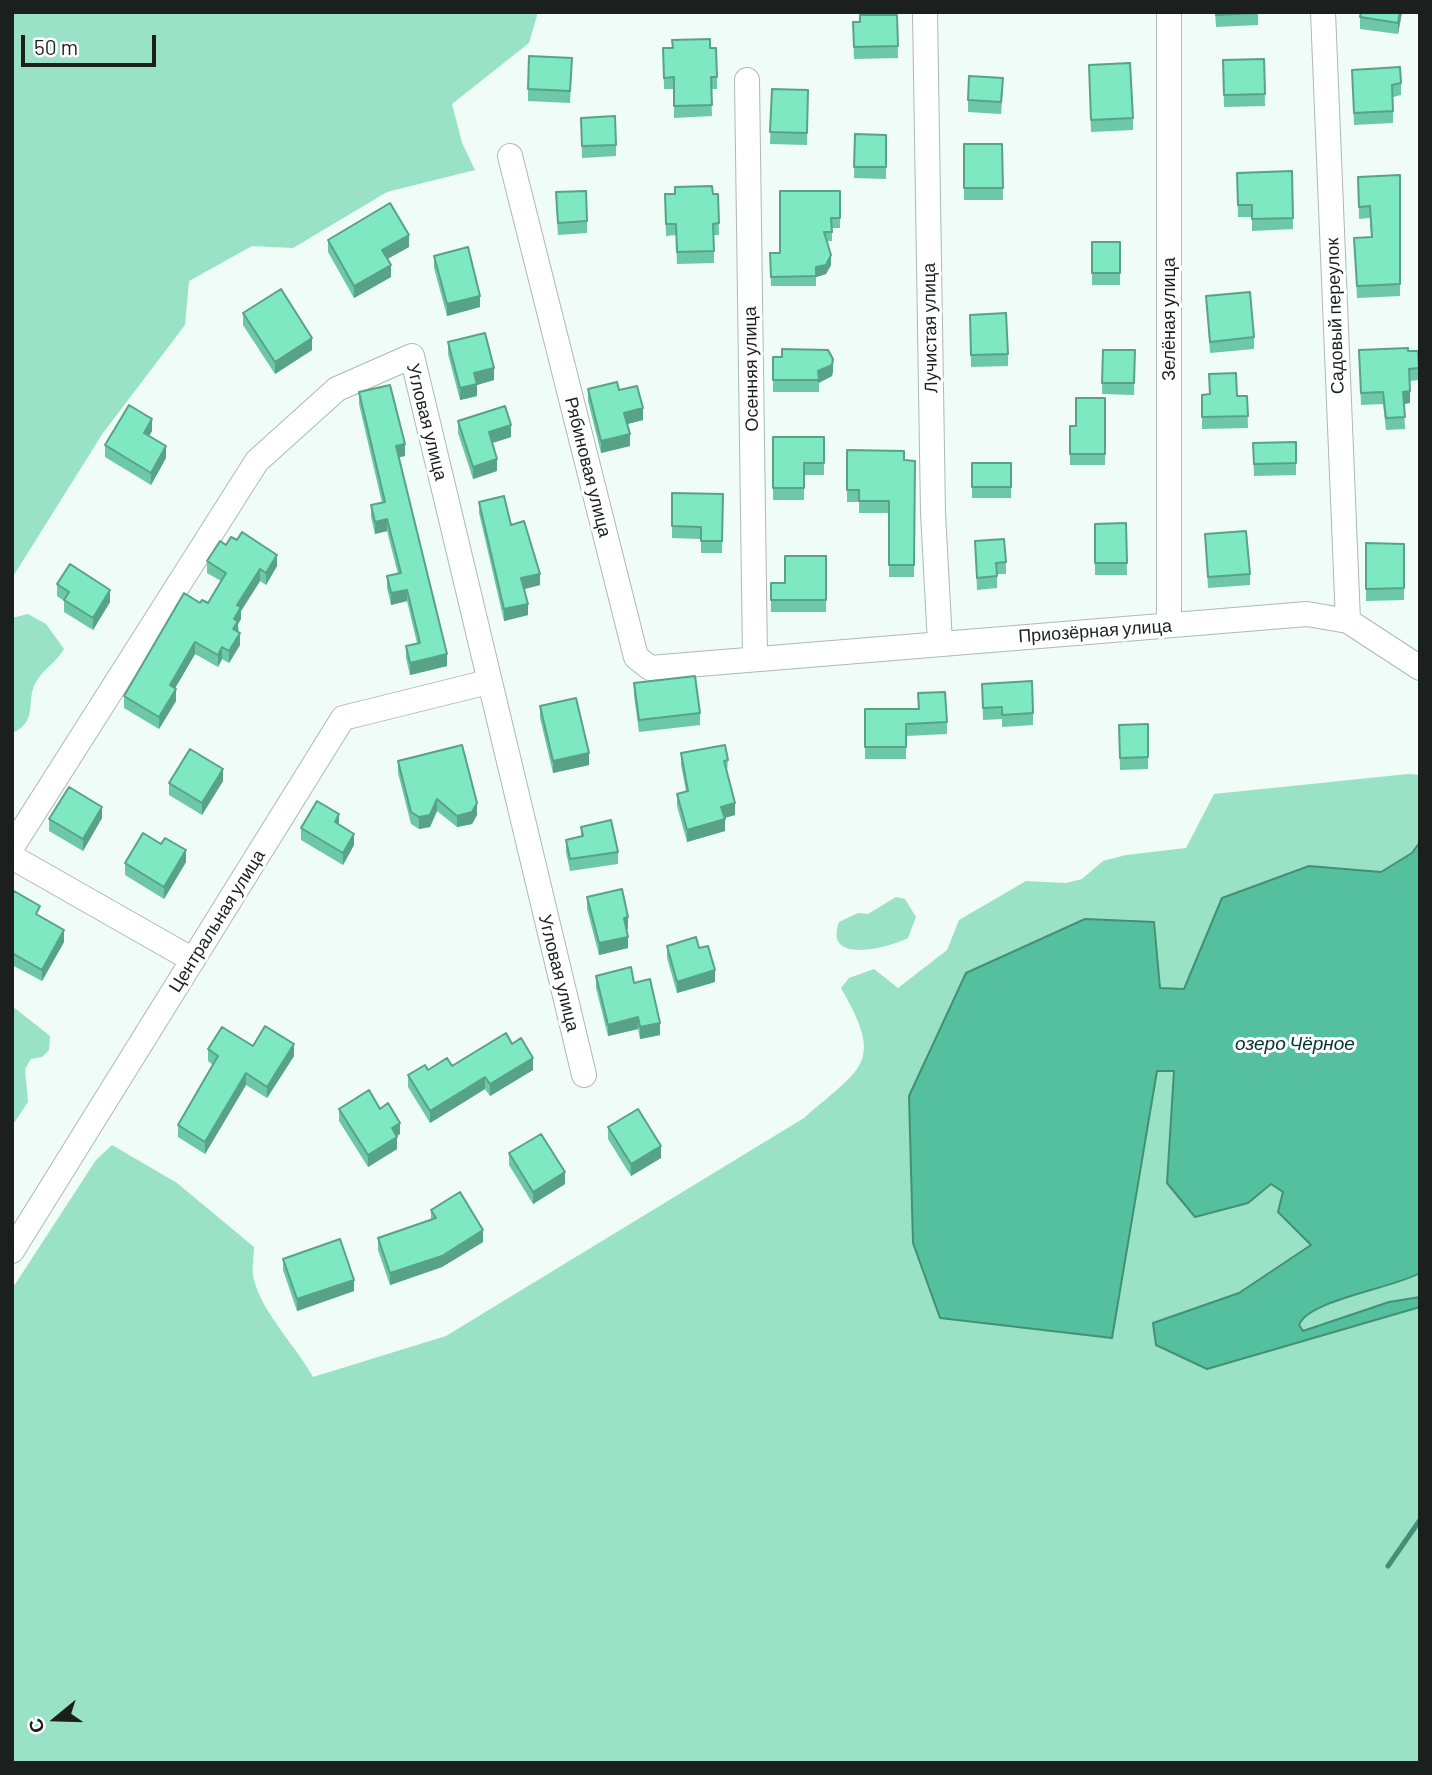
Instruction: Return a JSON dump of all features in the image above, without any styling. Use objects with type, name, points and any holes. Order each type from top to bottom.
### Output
[{"type":"street","name":"Лучистая улица","points":[[925,12],[933,513],[940,643]]},
{"type":"street","name":"Зелёная улица","points":[[1169,12],[1169,625]]},
{"type":"street","name":"Садовый переулок","points":[[1323,12],[1348,621]]},
{"type":"street","name":"Осенняя улица","points":[[747,80],[755,658]]},
{"type":"street","name":"Рябиновая улица","points":[[510,156],[636,657],[650,668],[755,658]]},
{"type":"street","name":"Угловая улица","points":[[12,847],[257,461],[337,390],[412,356],[584,1075]]},
{"type":"street","name":"Приозёрная улица","points":[[755,658],[1307,614],[1348,621],[1420,668]]},
{"type":"street","name":"Центральная улица","points":[[12,1251],[343,718],[488,682]]},
{"type":"street","points":[[12,857],[193,960]]},
{"type":"shaded area","points":[[12,12],[538,12],[529,43],[452,104],[462,143],[475,170],[387,192],[293,248],[252,246],[189,281],[185,325],[103,433],[12,578]]},
{"type":"shaded area","points":[[28,614],[46,624],[64,649],[36,682],[26,723],[12,733],[12,618]]},
{"type":"shaded area","points":[[1420,775],[1420,842],[1412,853],[1381,872],[1309,866],[1222,898],[1184,989],[1160,988],[1153,922],[967,973],[909,1096],[913,1243],[1112,1338],[1156,1071],[1174,1071],[1167,1183],[1248,1203],[1270,1184],[1283,1192],[1278,1212],[1311,1245],[1239,1293],[1153,1323],[1207,1369],[1420,1307],[1420,1763],[12,1763],[12,1289],[96,1160],[112,1145],[177,1183],[254,1247],[253,1272],[258,1293],[313,1377],[446,1336],[804,1118],[840,1087],[861,1062],[864,1049],[862,1033],[841,988],[849,978],[874,969],[898,988],[947,950],[959,920],[1026,881],[1066,883],[1082,879],[1103,861],[1126,855],[1186,848],[1214,794]]},
{"type":"shaded area","points":[[896,897],[905,899],[916,917],[908,938],[873,949],[849,949],[840,944],[837,935],[839,922],[858,913],[868,914]]},
{"type":"shaded area","points":[[12,1006],[50,1036],[49,1050],[42,1057],[31,1059],[25,1069],[28,1102],[12,1126]]},
{"type":"shaded area","points":[[1420,1273],[1420,1297],[1389,1302],[1303,1331],[1299,1325],[1318,1308]]},
{"type":"water","name":"озеро Чёрное","points":[[1420,842],[1420,1273],[1318,1308],[1299,1325],[1303,1331],[1389,1302],[1420,1297],[1420,1307],[1207,1369],[1156,1345],[1153,1323],[1239,1293],[1311,1245],[1278,1212],[1283,1192],[1271,1184],[1248,1203],[1195,1217],[1167,1183],[1174,1071],[1157,1071],[1112,1338],[940,1318],[913,1243],[909,1096],[966,973],[1085,919],[1154,922],[1160,988],[1184,989],[1222,898],[1309,866],[1381,872],[1412,853]]},
{"type":"building","points":[[1216,12],[1258,12],[1258,13],[1216,15]]},
{"type":"building","points":[[1361,12],[1400,12],[1398,23],[1360,17]]},
{"type":"building","points":[[860,15],[897,15],[898,46],[854,47],[853,22],[860,22]]},
{"type":"building","points":[[710,39],[710,48],[716,48],[717,77],[711,77],[712,105],[674,106],[674,77],[664,78],[663,48],[673,48],[672,40]]},
{"type":"building","points":[[529,56],[572,58],[570,91],[528,89]]},
{"type":"building","points":[[1264,59],[1265,94],[1224,95],[1223,60]]},
{"type":"building","points":[[1130,63],[1133,118],[1091,120],[1089,65]]},
{"type":"building","points":[[1400,67],[1401,83],[1392,85],[1393,111],[1354,113],[1352,70]]},
{"type":"building","points":[[969,76],[1003,78],[1001,102],[968,100]]},
{"type":"building","points":[[772,89],[808,90],[807,133],[770,132]]},
{"type":"building","points":[[615,116],[616,145],[582,146],[581,118]]},
{"type":"building","points":[[855,134],[886,135],[886,167],[854,167]]},
{"type":"building","points":[[964,144],[1002,144],[1003,188],[964,188]]},
{"type":"building","points":[[1292,171],[1293,218],[1252,219],[1252,205],[1238,205],[1237,173]]},
{"type":"building","points":[[1400,175],[1400,284],[1357,286],[1354,238],[1372,237],[1370,206],[1359,207],[1358,177]]},
{"type":"building","points":[[712,186],[713,194],[718,194],[719,223],[713,224],[714,251],[677,252],[676,224],[666,224],[665,194],[675,194],[675,187]]},
{"type":"building","points":[[586,191],[587,221],[558,223],[556,192]]},
{"type":"building","points":[[780,191],[840,191],[840,218],[831,218],[832,232],[824,232],[831,255],[826,265],[816,267],[816,276],[771,277],[770,253],[780,253]]},
{"type":"building","points":[[390,203],[409,235],[382,250],[391,265],[354,286],[328,240]]},
{"type":"building","points":[[1092,242],[1120,242],[1120,273],[1092,273]]},
{"type":"building","points":[[468,247],[480,296],[447,304],[434,256]]},
{"type":"building","points":[[281,289],[312,338],[275,362],[243,313]]},
{"type":"building","points":[[1250,292],[1254,337],[1210,342],[1206,296]]},
{"type":"building","points":[[1006,313],[1008,354],[971,355],[970,315]]},
{"type":"building","points":[[485,333],[494,368],[474,373],[477,384],[460,388],[448,342]]},
{"type":"building","points":[[1408,348],[1408,351],[1418,351],[1419,368],[1409,369],[1410,391],[1403,392],[1405,417],[1386,418],[1383,392],[1361,393],[1359,350]]},
{"type":"building","points":[[782,349],[828,350],[833,359],[832,365],[818,371],[819,380],[773,380],[773,357],[782,357]]},
{"type":"building","points":[[1103,350],[1135,350],[1134,383],[1102,383]]},
{"type":"building","points":[[1236,373],[1237,396],[1247,396],[1248,416],[1202,417],[1202,395],[1210,394],[1209,374]]},
{"type":"building","points":[[617,382],[619,390],[637,386],[643,408],[624,413],[630,434],[601,441],[588,389]]},
{"type":"building","points":[[390,385],[405,444],[396,446],[447,654],[410,663],[406,646],[420,643],[407,590],[391,593],[387,576],[401,573],[387,519],[375,522],[371,505],[385,502],[359,392]]},
{"type":"building","points":[[1076,398],[1105,398],[1105,454],[1070,454],[1070,426],[1076,426]]},
{"type":"building","points":[[129,405],[152,419],[144,433],[166,446],[151,473],[105,445]]},
{"type":"building","points":[[505,406],[511,425],[489,432],[497,459],[473,467],[458,421]]},
{"type":"building","points":[[773,437],[824,437],[824,463],[804,463],[804,488],[773,488]]},
{"type":"building","points":[[1296,442],[1296,463],[1254,464],[1253,443]]},
{"type":"building","points":[[847,450],[904,451],[904,460],[915,461],[914,565],[889,565],[889,501],[859,501],[859,490],[847,490]]},
{"type":"building","points":[[972,463],[1011,463],[1011,487],[972,487]]},
{"type":"building","points":[[672,493],[723,494],[722,541],[701,541],[701,527],[672,526]]},
{"type":"building","points":[[504,496],[511,525],[524,521],[540,574],[521,578],[528,604],[504,609],[479,502]]},
{"type":"building","points":[[1126,523],[1127,563],[1095,563],[1095,524]]},
{"type":"building","points":[[1246,531],[1250,574],[1208,577],[1205,534]]},
{"type":"building","points":[[242,532],[277,555],[266,573],[260,569],[237,605],[241,607],[234,619],[238,621],[233,629],[240,633],[229,651],[222,647],[218,655],[195,642],[170,685],[176,689],[159,717],[124,696],[184,593],[200,603],[202,600],[208,603],[226,573],[207,561],[220,541],[226,545],[231,537],[237,540]]},
{"type":"building","points":[[1004,539],[1006,562],[996,563],[997,576],[977,578],[975,541]]},
{"type":"building","points":[[1366,543],[1404,544],[1404,588],[1366,589]]},
{"type":"building","points":[[785,556],[826,556],[826,600],[771,600],[771,583],[785,583]]},
{"type":"building","points":[[70,564],[110,590],[93,618],[64,600],[69,592],[57,584]]},
{"type":"building","points":[[695,676],[700,713],[639,720],[634,683]]},
{"type":"building","points":[[1032,681],[1033,713],[1002,715],[1002,707],[983,708],[982,684]]},
{"type":"building","points":[[945,692],[947,722],[906,724],[906,747],[865,747],[865,709],[919,709],[918,693]]},
{"type":"building","points":[[576,698],[589,753],[553,761],[540,706]]},
{"type":"building","points":[[1148,724],[1148,757],[1120,758],[1119,725]]},
{"type":"building","points":[[462,745],[477,803],[472,812],[457,816],[437,799],[430,815],[419,817],[411,812],[398,761]]},
{"type":"building","points":[[725,745],[728,760],[724,761],[735,803],[721,807],[725,819],[687,830],[677,794],[688,791],[681,753]]},
{"type":"building","points":[[190,749],[223,769],[202,803],[169,783]]},
{"type":"building","points":[[69,787],[102,807],[83,839],[49,819]]},
{"type":"building","points":[[317,801],[339,814],[335,822],[354,834],[343,853],[301,828]]},
{"type":"building","points":[[611,820],[618,852],[570,859],[566,840],[583,836],[581,827]]},
{"type":"building","points":[[143,833],[161,844],[165,838],[186,850],[164,887],[125,863]]},
{"type":"building","points":[[622,889],[628,917],[624,918],[628,937],[599,943],[587,897]]},
{"type":"building","points":[[14,891],[40,906],[36,914],[64,930],[42,970],[12,953]]},
{"type":"building","points":[[696,937],[699,948],[708,946],[715,970],[677,982],[667,946]]},
{"type":"building","points":[[631,967],[634,983],[650,979],[660,1023],[640,1027],[638,1017],[608,1025],[596,976]]},
{"type":"building","points":[[265,1026],[294,1044],[267,1087],[246,1073],[205,1142],[178,1125],[218,1056],[208,1049],[222,1027],[253,1046]]},
{"type":"building","points":[[506,1033],[512,1044],[521,1038],[533,1058],[490,1084],[485,1077],[430,1111],[408,1075],[425,1065],[428,1070],[447,1058],[452,1066]]},
{"type":"building","points":[[369,1090],[380,1109],[388,1103],[400,1123],[392,1128],[397,1137],[368,1155],[339,1109]]},
{"type":"building","points":[[638,1109],[661,1146],[631,1164],[608,1127]]},
{"type":"building","points":[[541,1134],[565,1172],[533,1192],[509,1153]]},
{"type":"building","points":[[460,1192],[483,1230],[442,1256],[390,1273],[378,1238],[436,1218],[431,1210]]},
{"type":"building","points":[[340,1239],[354,1280],[297,1299],[283,1259]]},
{"type":"waterway","points":[[1388,1566],[1420,1520]]}]
